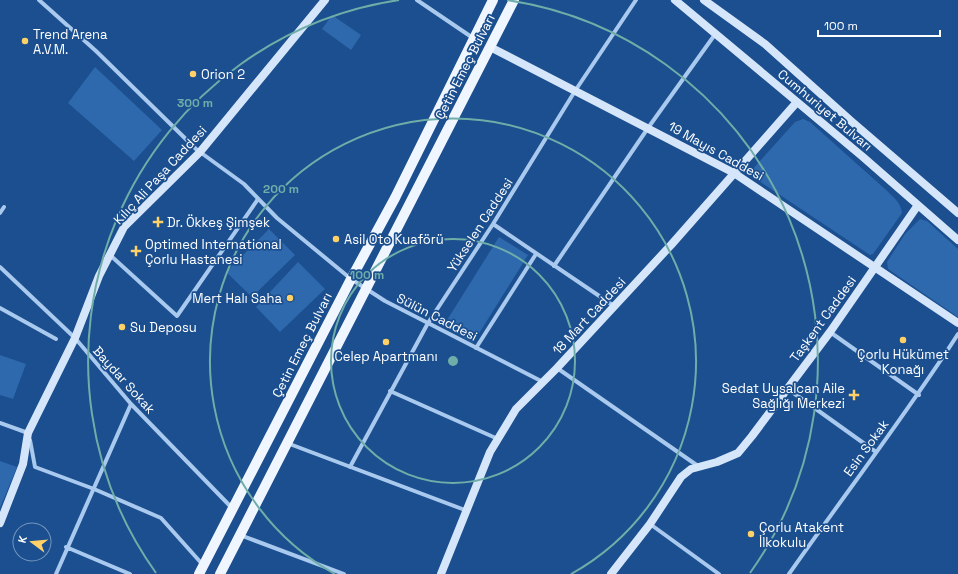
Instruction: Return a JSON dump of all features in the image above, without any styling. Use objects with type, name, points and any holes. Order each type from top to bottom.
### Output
[{"type":"main road","name":"Çetin Emeç Bulvarı","points":[[201,570],[351,279],[395,198],[473,39],[494,0]]},
{"type":"main road","name":"Çetin Emeç Bulvarı","points":[[220,574],[514,0]]},
{"type":"street","name":"Sülün Caddesi","points":[[39,0],[96,51],[200,152],[244,184],[277,218],[351,279],[385,301],[543,382]]},
{"type":"street","name":"Kılıç Ali Paşa Caddesi","points":[[0,523],[23,464],[28,434],[75,338],[99,276],[124,227],[200,152],[325,0]]},
{"type":"street","points":[[417,0],[473,39]]},
{"type":"street","name":"Yükselen Caddesi","points":[[350,467],[390,390],[428,323],[493,224],[575,91],[636,0]]},
{"type":"street","name":"Cumhuriyet Bulvarı","points":[[675,0],[716,33],[958,240]]},
{"type":"street","name":"Cumhuriyet Bulvarı","points":[[704,0],[765,44],[850,121],[958,212]]},
{"type":"street","points":[[554,266],[648,128],[716,33]]},
{"type":"street","name":"19 Mayıs Caddesi","points":[[490,47],[734,172],[958,323]]},
{"type":"street","name":"18 Mart Caddesi","points":[[441,574],[465,510],[490,452],[516,409],[557,368],[671,245],[797,102]]},
{"type":"street","points":[[110,255],[176,316],[258,199]]},
{"type":"street","name":"Taşkent Caddesi","points":[[611,574],[650,524],[681,478],[691,469],[738,453],[830,332],[918,205]]},
{"type":"street","points":[[0,213],[4,207]]},
{"type":"street","points":[[493,224],[614,306]]},
{"type":"street","points":[[476,348],[536,254]]},
{"type":"street","name":"Baydar Sokak","points":[[0,267],[75,338],[131,404],[233,508]]},
{"type":"street","points":[[0,308],[56,339]]},
{"type":"street","points":[[830,332],[919,395]]},
{"type":"street","name":"Esin Sokak","points":[[789,574],[876,452],[919,395],[958,334]]},
{"type":"street","points":[[557,368],[699,467]]},
{"type":"street","points":[[788,389],[876,452]]},
{"type":"street","points":[[390,390],[498,438]]},
{"type":"street","points":[[56,574],[66,548],[94,489],[131,404]]},
{"type":"street","points":[[0,423],[28,434],[35,467],[94,489],[161,518],[201,570]]},
{"type":"street","points":[[287,443],[465,510]]},
{"type":"street","points":[[650,524],[719,574]]},
{"type":"street","points":[[240,534],[344,574]]},
{"type":"street","points":[[66,548],[130,574]]},
{"type":"shaded area","points":[[332,15],[361,35],[351,50],[322,29]]},
{"type":"shaded area","points":[[95,67],[162,130],[134,161],[68,103]]},
{"type":"shaded area","points":[[803,119],[810,122],[885,189],[900,206],[902,213],[873,254],[870,255],[753,177],[751,171],[795,122]]},
{"type":"shaded area","points":[[920,219],[927,221],[958,249],[958,317],[888,269],[887,262],[905,234]]},
{"type":"shaded area","name":"Mert Halı Saha","points":[[269,229],[295,255],[252,297],[226,272]]},
{"type":"shaded area","points":[[499,237],[528,255],[473,343],[444,325]]},
{"type":"shaded area","name":"Mert Halı Saha","points":[[298,262],[325,289],[280,332],[256,307]]},
{"type":"shaded area","points":[[0,355],[26,364],[13,399],[0,395]]},
{"type":"shaded area","points":[[0,461],[17,467],[0,508]]},
{"type":"place","name":"Trend Arena A.V.M.","points":[[25,41]]},
{"type":"place","name":"Orion 2","points":[[193,74]]},
{"type":"place","name":"Dr. Ökkeş Şimşek","points":[[158,222]]},
{"type":"place","name":"Asil Oto Kuaförü","points":[[336,239]]},
{"type":"place","name":"Optimed International Çorlu Hastanesi","points":[[136,251]]},
{"type":"place","name":"Mert Halı Saha","points":[[290,298]]},
{"type":"place","name":"Su Deposu","points":[[122,327]]},
{"type":"place","name":"Çorlu Hükümet Konağı","points":[[903,340]]},
{"type":"place","name":"Celep Apartmanı","points":[[386,342]]},
{"type":"place","name":"Sedat Uysalcan Aile Sağlığı Merkezi","points":[[854,395]]},
{"type":"place","name":"Çorlu Atakent İlkokulu","points":[[751,534]]}]
